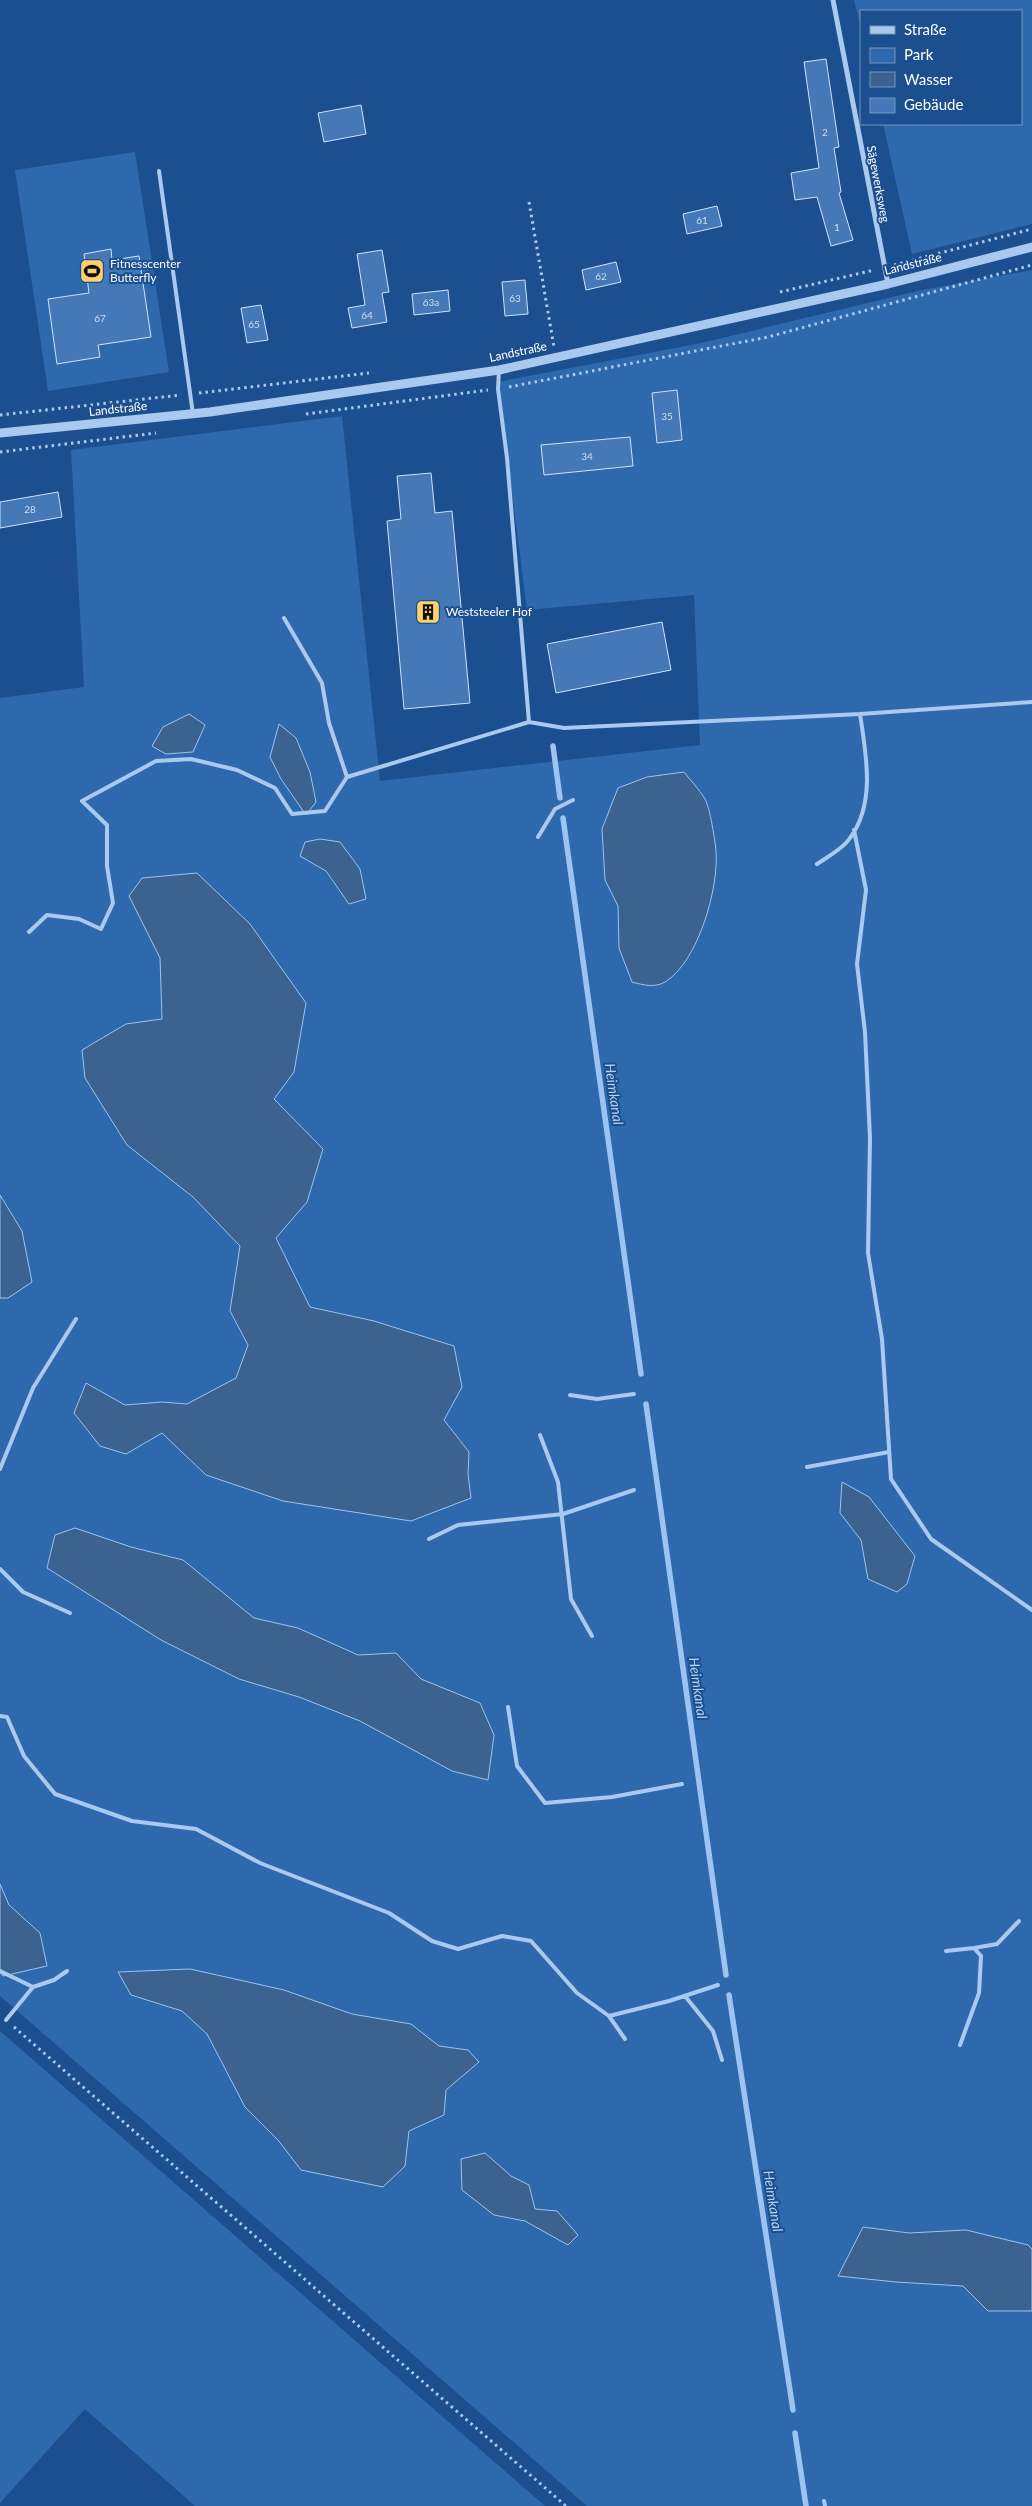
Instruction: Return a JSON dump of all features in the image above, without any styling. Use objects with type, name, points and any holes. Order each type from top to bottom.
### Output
[{"type":"street","name":"Sägewerksweg","points":[[833,0],[888,284]]},
{"type":"street","name":"Landstraße","points":[[0,433],[193,414],[499,370],[888,284],[1032,247]]},
{"type":"lane","points":[[159,170],[193,414]]},
{"type":"lane","points":[[499,370],[498,389],[507,458],[528,722]]},
{"type":"lane","points":[[284,618],[322,682],[329,724],[347,777]]},
{"type":"lane","points":[[29,932],[46,915],[79,918],[102,929],[113,903],[107,866],[107,825],[82,801],[156,761],[191,759],[237,770],[275,788],[292,814],[325,811],[347,777],[528,722],[564,728],[860,714],[1032,702]]},
{"type":"lane","points":[[816,864],[850,839],[862,815],[868,771],[860,714]]},
{"type":"lane","points":[[538,837],[555,809],[573,800]]},
{"type":"lane","points":[[854,830],[866,890],[857,964],[865,1032],[870,1138],[868,1253],[882,1339],[891,1479],[932,1538],[1032,1610]]},
{"type":"lane","points":[[0,1469],[33,1388],[76,1319]]},
{"type":"lane","points":[[570,1395],[597,1399],[634,1394]]},
{"type":"lane","points":[[540,1435],[558,1482],[571,1599],[592,1636]]},
{"type":"lane","points":[[807,1468],[889,1452]]},
{"type":"lane","points":[[429,1539],[458,1525],[562,1514],[634,1490]]},
{"type":"lane","points":[[0,1569],[23,1592],[70,1613]]},
{"type":"lane","points":[[508,1707],[517,1766],[545,1803],[612,1797],[682,1784]]},
{"type":"lane","points":[[0,1716],[7,1717],[24,1756],[55,1794],[132,1821],[196,1829],[260,1863],[388,1913],[432,1941],[458,1950],[502,1936],[531,1941],[577,1994],[609,2016],[625,2039]]},
{"type":"lane","points":[[946,1952],[997,1944],[1019,1921]]},
{"type":"lane","points":[[960,2045],[979,1993],[981,1956],[974,1948]]},
{"type":"lane","points":[[0,1971],[33,1987]]},
{"type":"lane","points":[[6,2020],[33,1987],[54,1980],[67,1971]]},
{"type":"lane","points":[[609,2016],[685,1996],[718,1985]]},
{"type":"lane","points":[[685,1996],[713,2031],[722,2060]]},
{"type":"lane","points":[[824,2501],[825,2506]]},
{"type":"path","points":[[529,202],[555,358]]},
{"type":"path","points":[[777,293],[884,268],[1032,229]]},
{"type":"path","points":[[545,348],[563,343]]},
{"type":"path","points":[[0,415],[370,373]]},
{"type":"path","points":[[6,2020],[566,2506]]},
{"type":"green space","points":[[854,0],[1032,0],[1032,224],[912,254],[883,125],[1022,125],[1022,10],[860,10],[860,24]]},
{"type":"green space","name":"Fitnesscenter Butterfly","points":[[135,152],[169,372],[48,391],[15,170]]},
{"type":"green space","points":[[1032,270],[1032,2506],[587,2506],[0,1996],[0,698],[84,687],[71,450],[342,416],[380,781],[700,745],[694,595],[527,610],[498,382],[701,343],[922,290]]},
{"type":"green space","points":[[0,2031],[545,2506],[195,2506],[85,2409],[0,2503]]},
{"type":"water","points":[[189,714],[205,725],[193,752],[166,754],[152,746],[163,727]]},
{"type":"water","points":[[279,724],[296,738],[310,772],[316,802],[306,815],[281,779],[270,757]]},
{"type":"water","points":[[684,772],[703,795],[709,809],[716,851],[714,884],[704,923],[696,942],[677,972],[661,984],[640,984],[632,982],[619,948],[618,906],[605,880],[602,829],[618,788],[647,777]]},
{"type":"water","points":[[320,839],[340,842],[360,869],[366,899],[349,904],[326,871],[300,856],[305,842]]},
{"type":"water","points":[[197,873],[250,924],[306,1003],[294,1072],[274,1099],[323,1149],[307,1202],[276,1238],[310,1307],[374,1321],[454,1346],[462,1387],[444,1420],[469,1452],[468,1474],[471,1498],[411,1521],[283,1501],[206,1475],[162,1433],[126,1454],[100,1446],[74,1413],[86,1383],[125,1405],[162,1402],[187,1404],[236,1378],[248,1345],[230,1311],[240,1246],[193,1197],[127,1145],[85,1078],[82,1050],[126,1024],[162,1019],[160,958],[129,896],[142,878]]},
{"type":"water","points":[[0,1195],[22,1231],[32,1282],[8,1298],[0,1298]]},
{"type":"water","points":[[842,1482],[869,1497],[915,1556],[907,1584],[897,1592],[868,1579],[861,1540],[840,1513]]},
{"type":"water","points":[[75,1528],[131,1547],[183,1560],[254,1618],[298,1628],[358,1655],[396,1653],[421,1679],[480,1703],[494,1735],[488,1780],[452,1771],[360,1721],[299,1697],[239,1679],[161,1640],[47,1568],[55,1535]]},
{"type":"water","points":[[0,1884],[9,1905],[40,1933],[47,1966],[3,1976],[0,1972]]},
{"type":"water","points":[[190,1969],[284,1990],[352,2014],[411,2024],[439,2046],[468,2050],[479,2062],[446,2090],[444,2115],[409,2131],[405,2166],[383,2187],[301,2170],[278,2140],[245,2107],[207,2034],[182,2011],[131,1995],[118,1972]]},
{"type":"water","points":[[485,2153],[511,2176],[529,2185],[535,2209],[557,2211],[578,2235],[568,2245],[525,2221],[494,2215],[462,2190],[461,2159]]},
{"type":"water","points":[[863,2227],[909,2233],[966,2230],[1028,2245],[1032,2249],[1032,2311],[988,2311],[963,2286],[838,2276]]},
{"type":"building","points":[[826,59],[839,147],[834,148],[841,192],[839,193],[853,240],[831,246],[817,197],[795,200],[791,173],[819,168],[804,62]]},
{"type":"building","points":[[361,105],[366,134],[324,142],[318,113]]},
{"type":"building","points":[[717,206],[722,226],[687,234],[683,214]]},
{"type":"building","points":[[111,249],[112,260],[139,256],[151,337],[98,345],[100,357],[57,364],[48,299],[89,293],[84,254]]},
{"type":"building","points":[[382,250],[389,292],[382,293],[387,322],[352,328],[348,308],[365,305],[357,254]]},
{"type":"building","points":[[616,262],[621,282],[586,290],[582,270]]},
{"type":"building","points":[[525,280],[528,314],[505,316],[502,282]]},
{"type":"building","points":[[448,290],[450,311],[414,315],[412,294]]},
{"type":"building","points":[[261,305],[268,340],[247,343],[241,308]]},
{"type":"building","points":[[677,390],[682,440],[657,443],[652,393]]},
{"type":"building","points":[[630,437],[633,466],[544,475],[541,445]]},
{"type":"building","name":"Weststeeler Hof","points":[[431,473],[435,513],[452,511],[470,703],[404,709],[387,521],[401,519],[397,476]]},
{"type":"building","points":[[58,492],[62,517],[0,528],[0,502]]},
{"type":"building","points":[[662,622],[671,670],[556,693],[547,644]]},
{"type":"waterway","name":"Heimkanal","points":[[553,746],[560,798]]},
{"type":"waterway","name":"Heimkanal","points":[[563,818],[641,1374]]},
{"type":"waterway","name":"Heimkanal","points":[[646,1404],[726,1975]]},
{"type":"waterway","name":"Heimkanal","points":[[729,1995],[793,2410]]},
{"type":"waterway","name":"Heimkanal","points":[[795,2433],[806,2506]]},
{"type":"place","name":"Fitnesscenter Butterfly","points":[[92,271]]},
{"type":"place","name":"Weststeeler Hof","points":[[428,612]]}]
